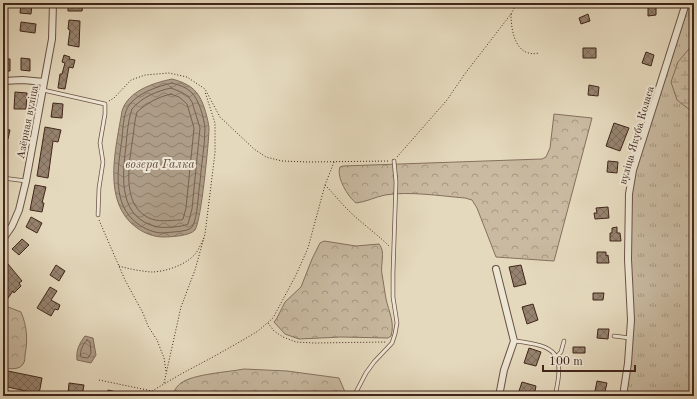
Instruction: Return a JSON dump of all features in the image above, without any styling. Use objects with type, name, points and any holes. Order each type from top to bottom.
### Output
[{"type":"street","name":"Азёрная вуліца","points":[[3,239],[12,226],[19,210],[26,180],[52,39],[53,3]]},
{"type":"street","name":"вуліца Якуба Коласа","points":[[623,396],[632,320],[628,259],[629,194],[633,170],[686,3]]},
{"type":"street","points":[[3,81],[23,80],[44,82]]},
{"type":"street","points":[[496,269],[514,341],[504,370],[498,396]]},
{"type":"lane","points":[[43,90],[105,104],[105,114],[100,143],[103,162],[99,188],[98,215]]},
{"type":"lane","points":[[354,396],[374,362],[392,343],[395,334],[397,322],[394,297],[393,251],[396,182],[394,161]]},
{"type":"lane","points":[[3,178],[26,180]]},
{"type":"lane","points":[[614,336],[630,338]]},
{"type":"lane","points":[[514,341],[544,347],[551,351],[556,357],[560,368],[555,396]]},
{"type":"lane","points":[[556,357],[561,352],[564,341]]},
{"type":"path","points":[[105,104],[114,98],[131,80],[145,75],[169,73],[187,77],[205,89],[220,117],[254,149],[266,157],[282,161],[394,161],[447,100],[464,75],[511,14],[517,3]]},
{"type":"path","points":[[511,14],[511,25],[518,45],[525,52],[532,54],[539,53]]},
{"type":"path","points":[[163,384],[181,307],[195,270],[206,234],[215,153],[214,123],[205,89]]},
{"type":"path","points":[[99,380],[152,391],[258,331],[273,318],[296,275],[308,248],[325,185],[334,162]]},
{"type":"path","points":[[325,185],[336,195],[347,209],[393,251]]},
{"type":"path","points":[[98,215],[102,228],[135,300],[157,340],[164,358],[166,373]]},
{"type":"path","points":[[119,266],[152,272],[171,268],[189,260],[198,251],[206,234]]},
{"type":"path","points":[[267,323],[283,337],[296,342],[392,343]]},
{"type":"green space","points":[[686,3],[694,3],[694,396],[623,396],[628,363],[628,259],[633,170]]},
{"type":"green space","points":[[694,43],[694,110],[690,110],[677,100],[671,82],[678,62]]},
{"type":"green space","points":[[554,114],[592,118],[554,261],[496,257],[477,208],[472,200],[435,195],[394,194],[356,203],[346,192],[341,181],[339,171],[340,167],[343,166],[542,159],[546,157],[550,148]]},
{"type":"green space","points":[[324,241],[356,246],[379,244],[382,251],[382,270],[386,299],[392,322],[391,336],[388,338],[341,337],[299,339],[285,334],[274,322],[285,302],[301,287],[320,243]]},
{"type":"green space","points":[[3,305],[21,312],[25,323],[27,338],[25,360],[22,366],[17,368],[3,368]]},
{"type":"green space","points":[[694,342],[694,396],[689,396]]},
{"type":"green space","points":[[244,369],[287,371],[339,378],[345,392],[345,396],[172,396],[174,391],[181,383],[194,377]]},
{"type":"water","name":"возера Галка","points":[[172,79],[191,87],[201,99],[208,120],[208,149],[200,213],[195,230],[185,235],[160,237],[140,230],[126,217],[119,204],[115,189],[115,157],[122,111],[125,104],[135,93],[142,89]]},
{"type":"water","points":[[85,336],[93,338],[96,355],[91,363],[77,360],[78,347]]},
{"type":"building","points":[[68,3],[83,3],[82,11],[68,11]]},
{"type":"building","points":[[21,4],[32,5],[31,14],[20,13]]},
{"type":"building","points":[[648,6],[656,6],[656,15],[648,16]]},
{"type":"building","points":[[588,14],[590,21],[581,24],[579,18]]},
{"type":"building","points":[[69,20],[80,21],[79,47],[68,45],[70,30],[68,29]]},
{"type":"building","points":[[21,22],[36,24],[35,33],[20,31]]},
{"type":"building","points":[[583,48],[596,48],[596,58],[583,58]]},
{"type":"building","points":[[646,52],[654,55],[651,66],[642,63]]},
{"type":"building","points":[[64,55],[70,57],[69,59],[75,60],[73,68],[69,67],[65,89],[58,88],[60,74],[62,74],[65,63],[62,62]]},
{"type":"building","points":[[21,58],[30,59],[30,71],[21,70]]},
{"type":"building","points":[[3,59],[10,59],[10,71],[3,71]]},
{"type":"building","points":[[589,85],[599,87],[598,96],[588,95]]},
{"type":"building","points":[[15,92],[27,93],[26,109],[14,109]]},
{"type":"building","points":[[53,103],[63,104],[62,118],[51,117]]},
{"type":"building","points":[[614,123],[629,128],[620,151],[606,146]]},
{"type":"building","points":[[45,127],[61,130],[58,142],[53,141],[48,178],[37,176]]},
{"type":"building","points":[[3,129],[10,130],[8,139],[3,138]]},
{"type":"building","points":[[608,161],[618,162],[617,173],[607,172]]},
{"type":"building","points":[[35,185],[46,187],[42,203],[44,203],[42,212],[30,210]]},
{"type":"building","points":[[608,207],[609,218],[595,219],[594,213],[597,213],[596,208]]},
{"type":"building","points":[[31,217],[42,223],[37,233],[26,227]]},
{"type":"building","points":[[617,227],[617,233],[620,233],[621,241],[610,241],[610,233],[612,233],[612,228]]},
{"type":"building","points":[[22,239],[29,245],[19,255],[12,249]]},
{"type":"building","points":[[597,252],[606,252],[609,263],[597,263]]},
{"type":"building","points":[[3,258],[22,281],[19,283],[21,286],[14,293],[13,291],[6,301],[3,299]]},
{"type":"building","points":[[56,265],[65,271],[59,281],[50,275]]},
{"type":"building","points":[[521,265],[526,284],[514,287],[509,267]]},
{"type":"building","points":[[50,287],[57,291],[51,300],[60,305],[58,310],[55,309],[51,316],[37,308]]},
{"type":"building","points":[[593,293],[604,293],[603,300],[593,300]]},
{"type":"building","points":[[533,304],[538,320],[527,324],[522,307]]},
{"type":"building","points":[[598,329],[609,329],[608,339],[597,338]]},
{"type":"building","points":[[573,347],[585,347],[585,353],[573,353]]},
{"type":"building","points":[[529,348],[541,352],[536,366],[524,363]]},
{"type":"building","points":[[3,370],[42,378],[39,394],[3,386]]},
{"type":"building","points":[[597,381],[607,383],[604,396],[594,396]]},
{"type":"building","points":[[522,382],[536,386],[534,396],[524,396],[518,394]]},
{"type":"building","points":[[69,383],[84,385],[82,396],[72,396],[68,394]]},
{"type":"building","points":[[108,390],[125,394],[125,396],[107,396]]}]
